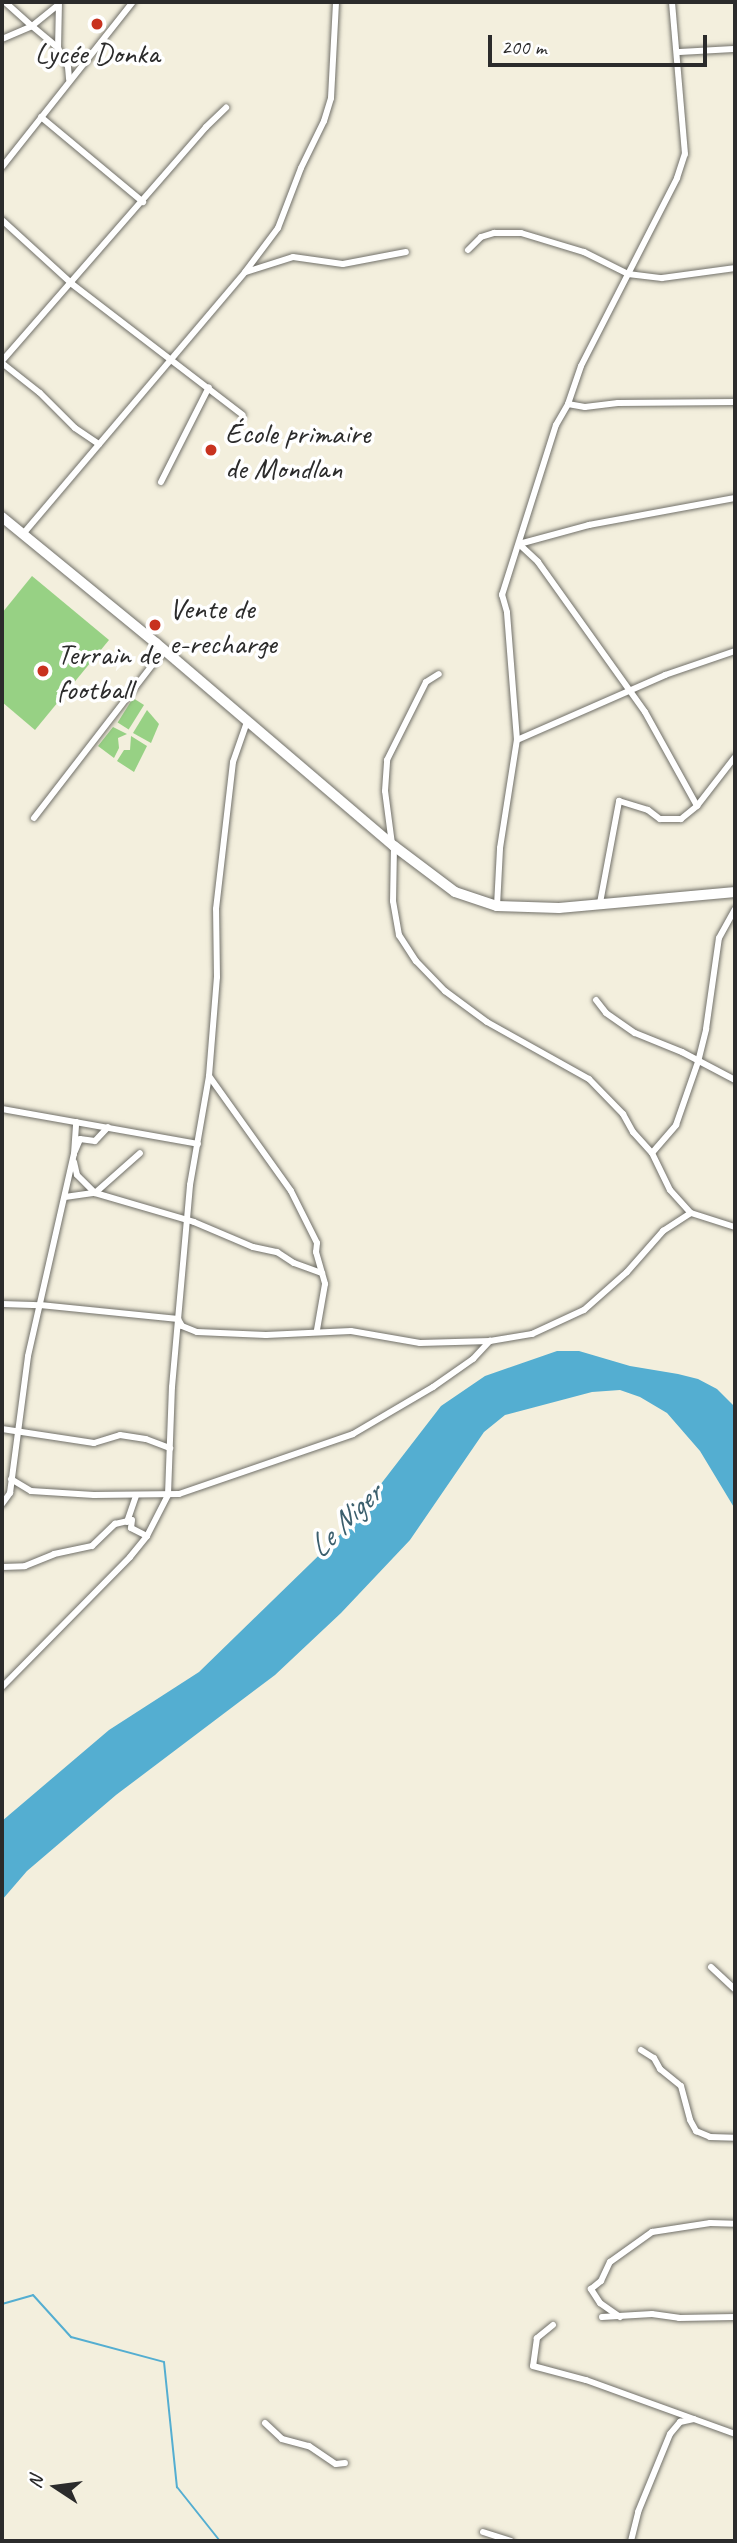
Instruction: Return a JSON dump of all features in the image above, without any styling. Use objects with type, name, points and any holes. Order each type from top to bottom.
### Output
[{"type":"main road","points":[[2,517],[164,650],[393,845],[455,892],[497,906],[559,908],[735,892]]},
{"type":"street","points":[[5,2],[58,48],[68,67],[69,79]]},
{"type":"street","points":[[2,167],[69,79],[133,2]]},
{"type":"street","points":[[23,534],[245,272],[278,228],[301,169],[324,121],[334,72],[336,2]]},
{"type":"street","points":[[497,906],[500,848],[517,740],[507,612],[502,595],[556,425],[568,404],[581,366],[677,178],[685,154],[672,2]]},
{"type":"street","points":[[2,39],[32,26],[59,3]]},
{"type":"street","points":[[58,48],[59,3]]},
{"type":"street","points":[[678,52],[735,49]]},
{"type":"street","points":[[99,444],[75,428],[40,393],[2,362],[206,127],[226,108]]},
{"type":"street","points":[[41,117],[143,202]]},
{"type":"street","points":[[2,220],[72,284],[243,415]]},
{"type":"street","points":[[468,250],[481,237],[494,233],[521,233],[583,252],[628,274],[662,278],[735,268]]},
{"type":"street","points":[[245,272],[293,257],[343,264],[406,252]]},
{"type":"street","points":[[161,482],[209,387]]},
{"type":"street","points":[[568,404],[585,407],[618,402],[735,402]]},
{"type":"street","points":[[520,544],[589,525],[735,498]]},
{"type":"street","points":[[520,544],[538,562],[631,692],[673,760],[697,806]]},
{"type":"street","points":[[34,818],[164,650]]},
{"type":"street","points":[[517,740],[665,676],[735,651]]},
{"type":"street","points":[[439,674],[425,682],[387,760],[385,791],[393,845],[393,901],[399,935],[416,961],[445,991],[487,1022],[589,1079],[606,1094],[652,1153],[670,1190],[691,1213],[734,1225]]},
{"type":"street","points":[[2,1687],[146,1536],[168,1495],[178,1319],[190,1185],[209,1076],[217,976],[216,909],[233,762],[247,722]]},
{"type":"street","points":[[600,903],[619,801],[648,810],[660,819],[681,819],[697,806],[735,757]]},
{"type":"street","points":[[652,1153],[676,1125],[698,1062],[706,1029],[719,938],[735,909]]},
{"type":"street","points":[[596,1000],[606,1013],[635,1033],[735,1080]]},
{"type":"street","points":[[209,1076],[291,1191],[317,1243],[316,1252],[325,1284],[317,1330]]},
{"type":"street","points":[[2,1109],[198,1144]]},
{"type":"street","points":[[2,1504],[10,1493],[28,1356],[74,1154],[76,1122]]},
{"type":"street","points":[[95,1193],[77,1175],[74,1154],[80,1139],[95,1141],[108,1127]]},
{"type":"street","points":[[95,1193],[140,1153]]},
{"type":"street","points":[[65,1197],[95,1193],[199,1224],[253,1247],[277,1252],[294,1263],[322,1273]]},
{"type":"street","points":[[178,1319],[182,1326],[197,1332],[265,1335],[317,1330],[372,1333],[420,1343],[490,1341],[533,1334],[584,1310],[628,1272],[663,1231],[691,1213]]},
{"type":"street","points":[[2,1304],[40,1305],[178,1319]]},
{"type":"street","points":[[11,1479],[32,1491],[168,1495],[294,1457],[354,1434],[433,1387],[473,1359],[490,1341]]},
{"type":"street","points":[[2,1429],[18,1429],[94,1443],[120,1435],[146,1439],[170,1448]]},
{"type":"street","points":[[127,1522],[136,1496]]},
{"type":"street","points":[[2,1567],[25,1566],[54,1554],[92,1546],[115,1524],[132,1520],[131,1528],[146,1536]]},
{"type":"street","points":[[710,1967],[735,1989]]},
{"type":"street","points":[[641,2050],[654,2058],[660,2069],[681,2086],[690,2120],[696,2131],[710,2137],[735,2138]]},
{"type":"street","points":[[620,2317],[600,2303],[591,2289],[601,2281],[610,2262],[652,2232],[710,2223],[735,2224]]},
{"type":"street","points":[[602,2317],[652,2314],[679,2318],[735,2317]]},
{"type":"street","points":[[553,2325],[537,2338],[533,2366],[586,2380],[735,2434]]},
{"type":"street","points":[[631,2541],[638,2512],[670,2434],[680,2421],[694,2418]]},
{"type":"street","points":[[265,2423],[282,2439],[309,2446],[336,2464],[345,2463]]},
{"type":"street","points":[[483,2532],[511,2541]]},
{"type":"green space","name":"Terrain de football","points":[[32,576],[109,640],[35,730],[2,702],[2,613]]},
{"type":"green space","points":[[133,698],[144,705],[129,729],[118,723]]},
{"type":"green space","points":[[147,710],[159,724],[151,743],[133,733]]},
{"type":"green space","points":[[113,727],[127,734],[118,738],[119,748],[114,758],[98,746]]},
{"type":"green space","points":[[131,736],[147,746],[134,772],[117,761],[124,750],[130,750]]},
{"type":"water","name":"Le Niger","points":[[557,1351],[579,1351],[630,1366],[678,1374],[698,1379],[717,1389],[735,1407],[735,1509],[700,1451],[667,1413],[640,1397],[620,1390],[592,1392],[505,1415],[484,1432],[410,1540],[341,1613],[275,1675],[116,1795],[27,1871],[2,1900],[2,1821],[109,1730],[199,1672],[347,1528],[441,1406],[485,1376]]},
{"type":"waterway","points":[[2,2304],[33,2295],[71,2337],[164,2362],[177,2487],[220,2541]]},
{"type":"place","name":"Lycée Donka","points":[[97,24]]},
{"type":"place","name":"École primaire de Mondlan","points":[[211,450]]},
{"type":"place","name":"Vente de e-recharge","points":[[155,625]]},
{"type":"place","name":"Terrain de football","points":[[43,671]]}]
